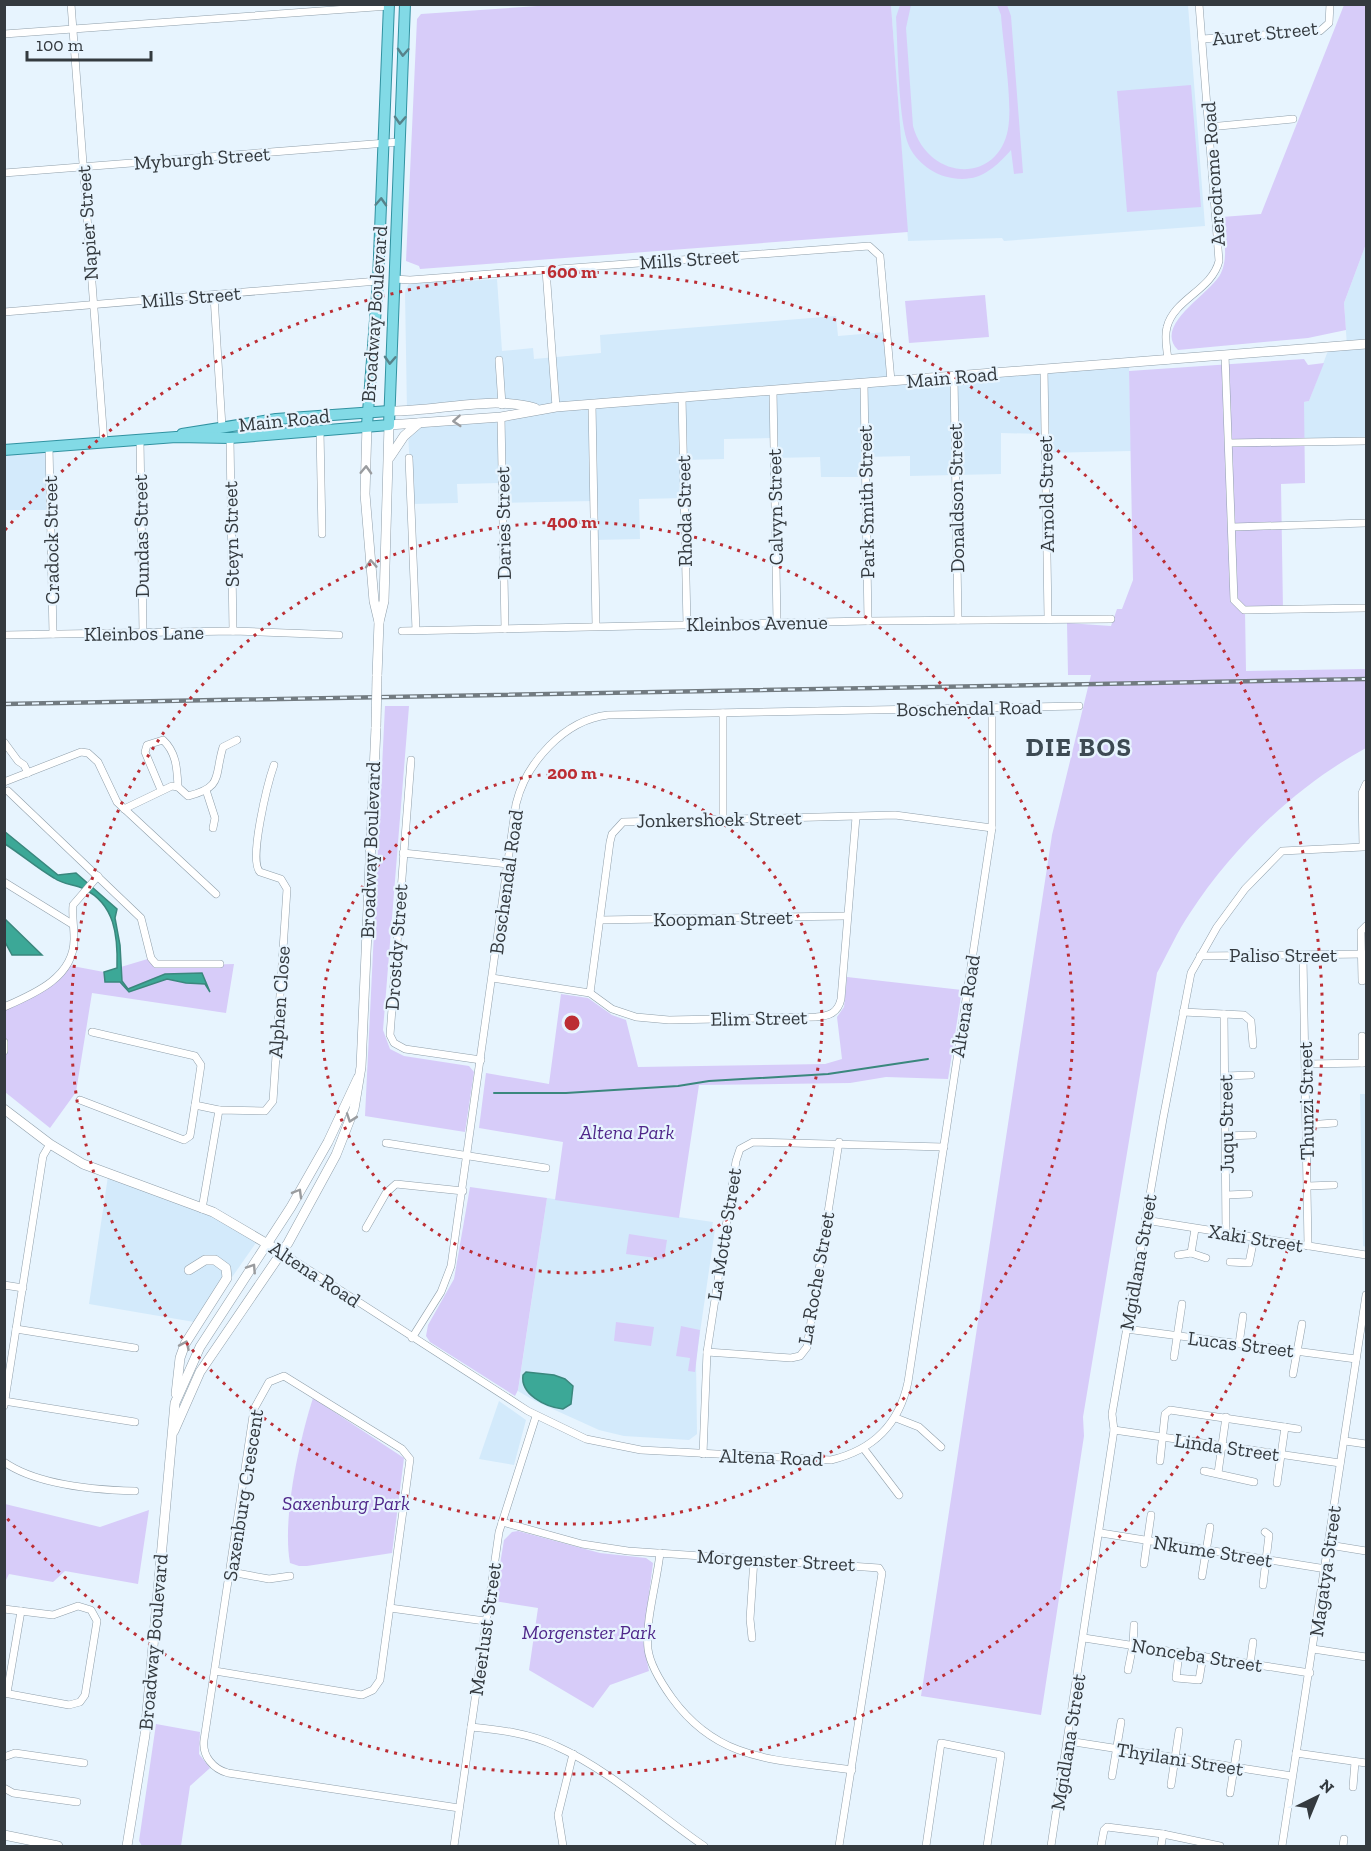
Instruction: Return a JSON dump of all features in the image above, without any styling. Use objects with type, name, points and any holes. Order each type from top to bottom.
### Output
[{"type":"main road","name":"Broadway Boulevard","points":[[172,1436],[200,1372],[281,1252],[341,1146],[358,1095],[377,676],[380,622],[383,611],[390,457],[389,411],[405,4]]},
{"type":"main road","name":"Broadway Boulevard","points":[[380,622],[374,601],[365,494],[367,411],[378,281],[389,5]]},
{"type":"main road","name":"Main Road","points":[[4,450],[176,437],[230,438],[367,425],[501,417],[556,407],[1366,344]]},
{"type":"main road","name":"Main Road","points":[[176,437],[192,431],[222,426],[367,411],[502,405],[524,405],[537,409]]},
{"type":"main road","points":[[390,457],[404,436],[419,423]]},
{"type":"main road","name":"Broadway Boulevard","points":[[127,1846],[145,1735],[175,1402],[200,1347],[268,1243],[328,1142],[358,1078]]},
{"type":"main road","name":"Altena Road","points":[[4,1109],[50,1144],[102,1173],[230,1220],[281,1252]]},
{"type":"main road","points":[[175,1402],[180,1358],[185,1344],[227,1278],[226,1268],[215,1260],[205,1260],[189,1270]]},
{"type":"main road","points":[[4,1835],[58,1846]]},
{"type":"street","name":"Napier Street","points":[[71,4],[104,442]]},
{"type":"street","name":"Aerodrome Road","points":[[1167,360],[1168,322],[1210,279],[1219,261],[1199,4]]},
{"type":"street","name":"Auret Street","points":[[1202,39],[1320,31],[1328,26],[1330,4]]},
{"type":"street","points":[[4,34],[389,5]]},
{"type":"street","points":[[1209,127],[1293,119]]},
{"type":"street","name":"Myburgh Street","points":[[4,173],[399,142]]},
{"type":"street","name":"Mills Street","points":[[395,279],[546,270],[864,245],[874,249],[880,256],[891,381]]},
{"type":"street","points":[[546,270],[556,407]]},
{"type":"street","name":"Mills Street","points":[[4,312],[378,281]]},
{"type":"street","points":[[214,296],[222,426]]},
{"type":"street","points":[[1225,355],[1233,527],[1233,597],[1236,603],[1244,610],[1366,608]]},
{"type":"street","points":[[499,360],[502,405]]},
{"type":"street","name":"Arnold Street","points":[[1044,369],[1048,618]]},
{"type":"street","name":"Donaldson Street","points":[[954,376],[958,620]]},
{"type":"street","name":"Park Smith Street","points":[[864,383],[868,621]]},
{"type":"street","name":"Calvyn Street","points":[[772,390],[777,623]]},
{"type":"street","name":"Rhoda Street","points":[[682,397],[687,625]]},
{"type":"street","points":[[592,404],[596,626]]},
{"type":"street","name":"Daries Street","points":[[501,417],[505,629]]},
{"type":"street","points":[[320,430],[322,534]]},
{"type":"street","name":"Steyn Street","points":[[230,438],[233,631]]},
{"type":"street","name":"Dundas Street","points":[[140,439],[143,633]]},
{"type":"street","points":[[1229,443],[1366,441]]},
{"type":"street","name":"Cradock Street","points":[[49,446],[53,634]]},
{"type":"street","points":[[409,458],[416,630]]},
{"type":"street","points":[[1233,527],[1366,523]]},
{"type":"street","name":"Kleinbos Avenue","points":[[402,631],[868,621],[1111,619]]},
{"type":"street","name":"Kleinbos Lane","points":[[4,635],[283,631],[339,635]]},
{"type":"street","name":"Boschendal Road","points":[[412,1338],[449,1274],[468,1156],[516,804],[525,775],[548,748],[579,723],[608,714],[1079,706]]},
{"type":"street","name":"Altena Road","points":[[281,1252],[536,1416],[577,1436],[604,1445],[703,1454],[831,1460],[864,1449],[878,1438],[896,1418],[908,1382],[992,828],[992,708]]},
{"type":"street","points":[[723,713],[723,819]]},
{"type":"street","points":[[161,790],[145,752],[147,745],[156,740],[163,740],[170,747],[177,764],[178,788]]},
{"type":"street","points":[[124,809],[172,786],[188,796],[206,790],[217,780],[223,747],[237,740]]},
{"type":"street","points":[[4,742],[28,773]]},
{"type":"street","points":[[4,782],[84,752],[102,767],[115,798],[124,809],[216,894]]},
{"type":"street","name":"Drostdy Street","points":[[411,760],[389,1030],[391,1039],[405,1049],[481,1060]]},
{"type":"street","name":"Alphen Close","points":[[219,1110],[265,1111],[273,1101],[287,889],[281,879],[261,872],[256,864],[262,812],[274,765]]},
{"type":"street","name":"Mgidlana Street","points":[[1054,1846],[1101,1533],[1114,1430],[1112,1413],[1191,973],[1213,933],[1245,889],[1282,851],[1365,847],[1362,793],[1366,784]]},
{"type":"street","points":[[206,790],[215,819],[213,828]]},
{"type":"street","points":[[8,791],[143,921],[152,958],[156,964],[220,964]]},
{"type":"street","name":"Elim Street","points":[[492,978],[590,993],[612,1010],[636,1017],[669,1020],[824,1017],[836,1011],[841,999],[856,816]]},
{"type":"street","name":"Jonkershoek Street","points":[[590,993],[609,842],[616,827],[622,822],[911,816],[992,828]]},
{"type":"street","points":[[403,853],[508,864]]},
{"type":"street","points":[[4,1008],[55,980],[73,949],[73,905],[98,876]]},
{"type":"street","points":[[4,882],[72,924]]},
{"type":"street","name":"Koopman Street","points":[[600,920],[846,916]]},
{"type":"street","points":[[1362,981],[1364,954],[1361,931],[1366,926]]},
{"type":"street","name":"Paliso Street","points":[[1200,956],[1364,954]]},
{"type":"street","name":"Thunzi Street","points":[[1303,956],[1308,1246]]},
{"type":"street","points":[[1183,1012],[1244,1015],[1251,1020],[1253,1045]]},
{"type":"street","name":"Juqu Street","points":[[1224,1014],[1227,1136],[1226,1234]]},
{"type":"street","points":[[80,1100],[184,1140],[190,1136],[201,1065],[195,1056],[92,1032]]},
{"type":"street","points":[[1306,1064],[1364,1063],[1362,1036]]},
{"type":"street","points":[[4,1042],[4,1051]]},
{"type":"street","points":[[1226,1076],[1251,1075]]},
{"type":"street","points":[[195,1104],[219,1110],[202,1209]]},
{"type":"street","points":[[1307,1125],[1334,1123]]},
{"type":"street","points":[[1227,1136],[1253,1135]]},
{"type":"street","name":"La Motte Street","points":[[703,1454],[707,1352],[738,1152],[753,1142],[839,1142],[944,1147]]},
{"type":"street","name":"La Roche Street","points":[[707,1352],[791,1358],[800,1356],[807,1347],[839,1142]]},
{"type":"street","points":[[386,1143],[546,1168]]},
{"type":"street","points":[[50,1144],[43,1156],[5,1403],[135,1422]]},
{"type":"street","points":[[366,1228],[386,1193],[396,1184],[463,1191]]},
{"type":"street","points":[[1308,1186],[1334,1185]]},
{"type":"street","points":[[1227,1195],[1249,1194]]},
{"type":"street","name":"Xaki Street","points":[[1145,1220],[1366,1255]]},
{"type":"street","points":[[1191,1253],[1195,1229]]},
{"type":"street","points":[[1230,1262],[1249,1263],[1254,1238]]},
{"type":"street","points":[[1178,1255],[1191,1253],[1206,1258]]},
{"type":"street","points":[[4,1285],[23,1288]]},
{"type":"street","name":"Magatya Street","points":[[1282,1846],[1326,1569],[1356,1359],[1364,1337],[1366,1295]]},
{"type":"street","points":[[1174,1357],[1182,1304]]},
{"type":"street","points":[[1239,1344],[1244,1316]]},
{"type":"street","points":[[1293,1374],[1302,1324]]},
{"type":"street","points":[[16,1329],[135,1348]]},
{"type":"street","name":"Lucas Street","points":[[1126,1329],[1356,1359]]},
{"type":"street","name":"Saxenburg Crescent","points":[[215,1671],[366,1694],[376,1688],[380,1680],[410,1459],[402,1449],[284,1376],[269,1382],[255,1406],[203,1745],[208,1759],[221,1771],[459,1808]]},
{"type":"street","points":[[1160,1461],[1165,1414],[1170,1410],[1298,1429]]},
{"type":"street","name":"Meerlust Street","points":[[454,1846],[485,1622],[502,1522],[536,1416]]},
{"type":"street","points":[[1218,1473],[1226,1417]]},
{"type":"street","points":[[896,1418],[919,1427],[941,1447]]},
{"type":"street","points":[[1277,1483],[1285,1427]]},
{"type":"street","name":"Linda Street","points":[[1114,1430],[1340,1463]]},
{"type":"street","points":[[1345,1441],[1366,1444]]},
{"type":"street","points":[[864,1449],[898,1495]]},
{"type":"street","points":[[4,1462],[29,1476],[104,1490],[135,1491]]},
{"type":"street","points":[[1204,1472],[1254,1482]]},
{"type":"street","points":[[1144,1564],[1151,1515]]},
{"type":"street","name":"Morgenster Street","points":[[502,1522],[582,1544],[660,1553],[874,1566],[881,1570],[839,1846]]},
{"type":"street","points":[[1202,1576],[1210,1527]]},
{"type":"street","points":[[1263,1585],[1269,1535],[1265,1532]]},
{"type":"street","name":"Nkume Street","points":[[1101,1533],[1326,1569]]},
{"type":"street","points":[[1329,1545],[1366,1551]]},
{"type":"street","points":[[660,1553],[649,1652],[657,1673],[678,1706],[713,1738],[730,1749],[748,1755],[852,1770]]},
{"type":"street","points":[[752,1638],[750,1619],[754,1559]]},
{"type":"street","points":[[231,1572],[269,1579],[290,1576]]},
{"type":"street","points":[[4,1609],[21,1611],[53,1615],[78,1606],[93,1612],[97,1621],[87,1688],[82,1700],[69,1705],[6,1693],[21,1611]]},
{"type":"street","points":[[390,1608],[485,1622]]},
{"type":"street","points":[[1128,1670],[1134,1625]]},
{"type":"street","name":"Nonceba Street","points":[[1084,1638],[1310,1673]]},
{"type":"street","points":[[1250,1664],[1253,1642]]},
{"type":"street","points":[[1313,1649],[1366,1657]]},
{"type":"street","points":[[1179,1653],[1176,1678],[1199,1680],[1203,1656]]},
{"type":"street","points":[[1112,1776],[1121,1722]]},
{"type":"street","points":[[471,1727],[521,1734],[573,1754],[704,1846]]},
{"type":"street","points":[[1171,1785],[1179,1731]]},
{"type":"street","name":"Thyilani Street","points":[[1068,1741],[1292,1776]]},
{"type":"street","points":[[926,1846],[941,1743],[1001,1755],[987,1846]]},
{"type":"street","points":[[1230,1793],[1238,1743]]},
{"type":"street","points":[[4,1757],[15,1753],[84,1763]]},
{"type":"street","points":[[1296,1753],[1366,1763]]},
{"type":"street","points":[[563,1846],[558,1815],[573,1754]]},
{"type":"street","points":[[1353,1787],[1355,1762]]},
{"type":"street","points":[[4,1788],[13,1793],[77,1802]]},
{"type":"street","points":[[1101,1846],[1104,1830],[1107,1827],[1163,1834],[1220,1846]]},
{"type":"street","points":[[1161,1846],[1163,1834]]},
{"type":"shaded area","points":[[891,5],[1188,5],[1205,226],[1004,241],[1002,238],[908,241]]},
{"type":"shaded area","points":[[1366,244],[1366,442],[1304,443],[1304,402],[1309,401],[1329,348],[1347,346],[1344,303]]},
{"type":"shaded area","points":[[465,277],[466,281],[497,279],[502,351],[533,348],[534,359],[601,353],[600,335],[836,316],[838,336],[886,332],[890,382],[1129,364],[1131,451],[1045,453],[1044,434],[1001,433],[1001,474],[910,476],[910,456],[865,457],[865,477],[821,477],[820,457],[774,458],[773,438],[724,439],[724,459],[684,460],[685,498],[639,499],[640,539],[594,540],[593,501],[502,503],[501,483],[457,484],[458,503],[412,504],[408,433],[419,424],[536,410],[524,405],[407,412],[405,292],[410,281]]},
{"type":"shaded area","points":[[50,447],[51,510],[5,510],[5,450]]},
{"type":"shaded area","points":[[4,831],[58,875],[76,873],[117,909],[115,918],[120,945],[122,981],[128,989],[165,974],[202,973],[210,992],[205,984],[167,979],[129,992],[120,982],[105,982],[104,972],[117,968],[117,944],[112,922],[102,903],[84,889],[54,878],[5,844]]},
{"type":"shaded area","points":[[5,919],[42,955],[12,955],[5,942]]},
{"type":"shaded area","points":[[1360,1094],[1366,1094],[1366,1247],[1363,1246]]},
{"type":"shaded area","points":[[108,1176],[202,1209],[258,1240],[200,1323],[89,1304]]},
{"type":"shaded area","points":[[547,1198],[713,1222],[712,1228],[715,1229],[696,1360],[697,1434],[689,1440],[624,1436],[599,1430],[518,1391]]},
{"type":"shaded area","points":[[526,1372],[554,1375],[565,1379],[573,1386],[571,1404],[563,1409],[549,1406],[535,1398],[525,1388],[523,1375]]},
{"type":"shaded area","points":[[499,1401],[526,1420],[514,1465],[479,1459]]},
{"type":"green space","points":[[552,5],[891,5],[908,232],[420,269],[419,266],[406,261],[417,19],[421,14]]},
{"type":"green space","points":[[900,5],[911,5],[906,28],[913,126],[921,144],[933,158],[947,166],[962,169],[978,167],[991,160],[1002,147],[1008,129],[1007,73],[1001,15],[997,5],[1007,5],[1011,16],[1023,173],[1014,174],[1011,150],[986,173],[962,179],[933,171],[921,163],[912,152],[905,135],[901,102],[896,17]]},
{"type":"green space","points":[[1344,5],[1366,5],[1366,244],[1344,303],[1346,330],[1308,338],[1178,350],[1172,340],[1172,330],[1186,310],[1216,281],[1221,273],[1225,253],[1222,217],[1261,214]]},
{"type":"green space","points":[[1191,85],[1201,207],[1127,212],[1117,91]]},
{"type":"green space","points":[[985,295],[989,337],[909,343],[905,301]]},
{"type":"green space","points":[[1304,359],[1308,365],[1324,363],[1309,401],[1304,402],[1305,483],[1281,484],[1283,610],[1245,611],[1246,671],[1366,669],[1366,748],[1315,780],[1291,799],[1247,841],[1207,888],[1177,935],[1157,973],[1083,1417],[1084,1436],[1041,1715],[921,1696],[1052,835],[1091,675],[1068,675],[1067,623],[1111,626],[1117,609],[1122,609],[1133,580],[1129,371]]},
{"type":"green space","points":[[385,706],[409,706],[383,1030],[390,1049],[404,1056],[469,1066],[474,1072],[465,1132],[365,1116]]},
{"type":"green space","points":[[151,958],[160,966],[234,964],[226,1013],[92,993],[76,1092],[50,1128],[5,1092],[5,1008],[44,989],[67,965],[104,972]]},
{"type":"green space","name":"Altena Park","points":[[847,977],[962,990],[948,1079],[886,1077],[850,1083],[699,1085],[679,1218],[555,1200],[563,1142],[479,1128],[486,1073],[549,1084],[561,994],[588,998],[612,1015],[626,1020],[638,1067],[825,1064],[842,1059],[837,1017],[844,1007]]},
{"type":"green space","points":[[470,1187],[547,1198],[518,1390],[515,1396],[430,1342],[426,1336],[428,1325],[454,1279]]},
{"type":"green space","points":[[629,1234],[667,1240],[664,1259],[626,1254]]},
{"type":"green space","points":[[616,1322],[654,1327],[651,1346],[614,1341]]},
{"type":"green space","points":[[681,1326],[700,1330],[695,1372],[688,1371],[690,1358],[676,1356]]},
{"type":"green space","name":"Saxenburg Park","points":[[313,1398],[404,1458],[392,1553],[307,1566],[290,1563],[288,1524],[293,1480]]},
{"type":"green space","points":[[5,1504],[100,1527],[149,1510],[138,1584],[65,1571],[53,1582],[9,1574],[5,1582]]},
{"type":"green space","name":"Morgenster Park","points":[[518,1531],[600,1553],[646,1558],[653,1563],[643,1641],[649,1671],[610,1685],[593,1708],[529,1670],[538,1608],[494,1601],[504,1540],[512,1532]]},
{"type":"green space","points":[[156,1724],[200,1732],[199,1754],[210,1768],[190,1786],[181,1846],[142,1846],[139,1841]]},
{"type":"waterway","points":[[494,1093],[566,1093],[678,1086],[709,1081],[828,1074],[928,1059]]},
{"type":"railway","points":[[4,704],[1366,679]]},
{"type":"district","name":"DIE BOS","points":[[1079,747]]}]
